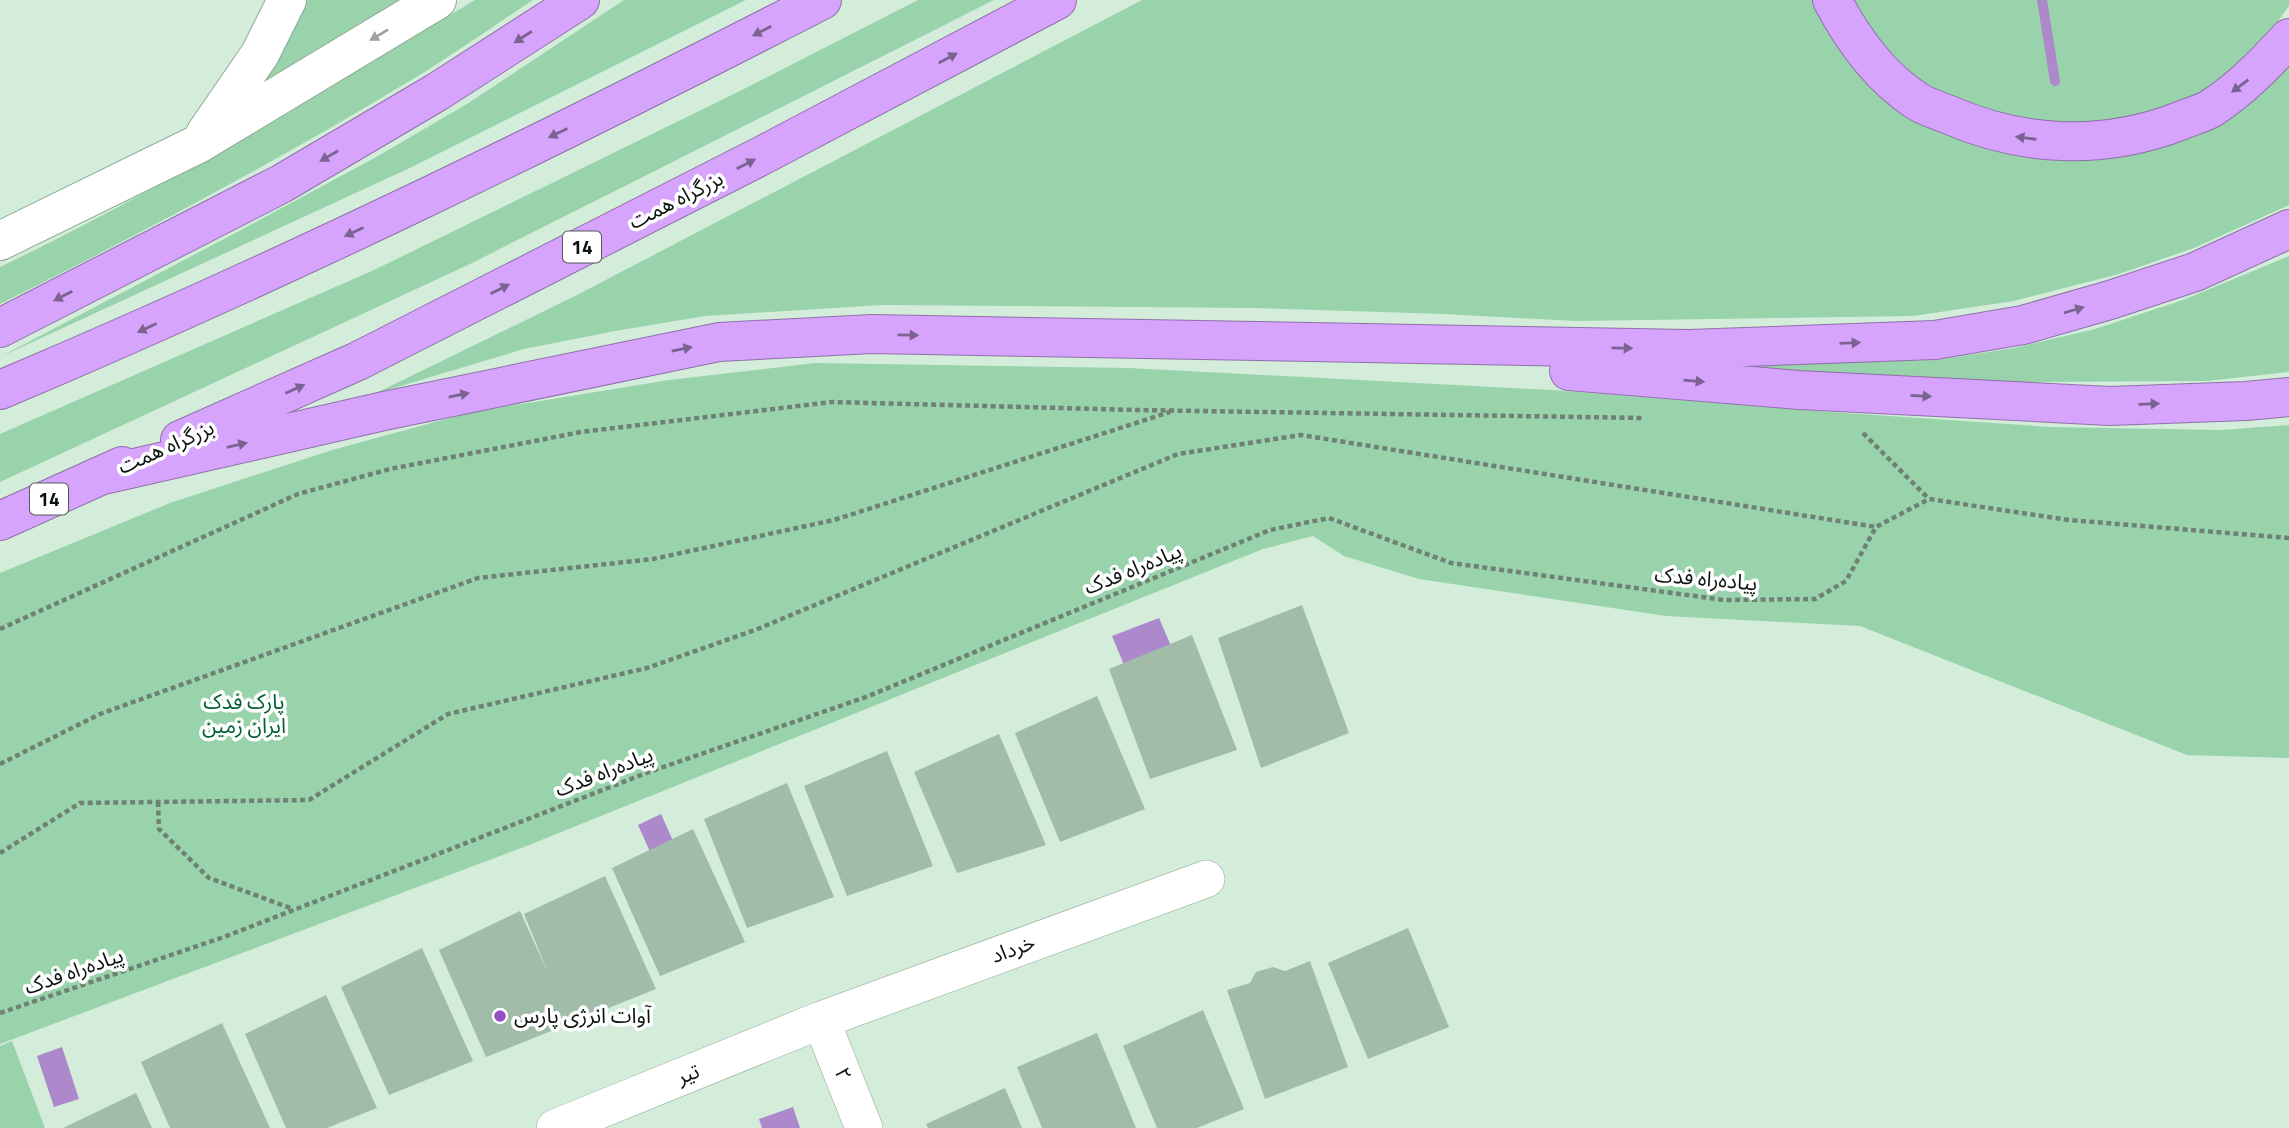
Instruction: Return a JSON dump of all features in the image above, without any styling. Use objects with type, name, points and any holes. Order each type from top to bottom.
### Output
[{"type":"highway","points":[[0,328],[281,184],[437,92],[580,0]]},
{"type":"highway","points":[[0,390],[134,334],[415,204],[822,0]]},
{"type":"highway","name":"بزرگراه همت","points":[[99,476],[358,361],[763,155],[1057,0]]},
{"type":"highway","points":[[1832,0],[1845,24],[1876,65],[1918,102],[1974,126],[2023,138],[2087,142],[2152,131],[2208,110],[2260,71],[2289,38]]},
{"type":"highway","points":[[99,476],[384,411],[719,342],[872,334],[1689,349],[1935,340],[2023,325],[2110,300],[2195,272],[2289,229]]},
{"type":"highway","points":[[1211,342],[1839,392],[2110,405],[2289,397]]},
{"type":"highway","name":"14","points":[[0,521],[99,476]]},
{"type":"street","points":[[198,144],[260,54],[287,0]]},
{"type":"street","points":[[0,241],[198,144],[437,0]]},
{"type":"street","name":"خرداد","points":[[821,1020],[1206,879]]},
{"type":"street","name":"تیر","points":[[555,1128],[821,1020]]},
{"type":"street","name":"۲","points":[[821,1020],[864,1128]]},
{"type":"path","points":[[0,629],[298,494],[390,469],[581,432],[832,402],[1174,411],[1648,418]]},
{"type":"path","points":[[0,764],[100,715],[478,578],[653,559],[834,520],[1174,411]]},
{"type":"path","points":[[1850,432],[1863,433],[1929,499]]},
{"type":"path","points":[[0,853],[80,803],[309,800],[448,714],[647,668],[755,630],[1178,454],[1301,435],[1876,527],[1929,499],[2070,520],[2289,538]]},
{"type":"path","name":"پیاده‌راه فدک","points":[[0,1013],[224,937],[649,772],[866,697],[1270,530],[1329,518],[1451,563],[1724,600],[1815,599],[1846,581],[1876,527]]},
{"type":"path","points":[[158,802],[159,829],[209,878],[293,910]]},
{"type":"green space","points":[[304,0],[405,0],[236,108]]},
{"type":"green space","points":[[475,0],[533,0],[433,67],[316,136],[159,222],[0,304],[0,267],[181,173]]},
{"type":"green space","points":[[624,0],[746,0],[412,167],[0,357],[378,156],[467,104]]},
{"type":"green space","points":[[918,0],[994,0],[470,264],[0,482],[0,434],[374,270],[742,90]]},
{"type":"green space","points":[[1142,0],[1814,0],[2006,151],[2250,101],[2289,66],[2289,205],[2194,248],[2119,274],[2014,301],[1913,316],[1575,321],[1253,308],[881,305],[705,316],[615,331],[524,349],[374,394],[577,295]]},
{"type":"green space","points":[[1854,0],[2289,0],[2289,6],[2261,44],[2236,69],[2189,101],[2099,124],[2037,127],[1977,109],[1919,80],[1871,32]]},
{"type":"green space","points":[[2289,256],[2289,372],[2207,381],[2011,382],[1680,366],[1937,360],[2014,348],[2095,329],[2183,300]]},
{"type":"green space","name":"پارک فدک ایران زمین","points":[[815,363],[1129,368],[1552,390],[2051,427],[2221,430],[2289,425],[2289,758],[2187,755],[1860,626],[1666,616],[1419,579],[1344,556],[1313,536],[1263,549],[529,845],[0,1044],[0,573],[170,503],[332,450],[472,412],[669,380]]},
{"type":"green space","points":[[12,1041],[45,1128],[0,1128],[0,1046]]},
{"type":"shaded area","points":[[1159,618],[1171,646],[1124,665],[1112,636]]},
{"type":"shaded area","points":[[661,814],[683,863],[660,874],[638,825]]},
{"type":"shaded area","points":[[62,1047],[79,1099],[54,1107],[37,1056]]},
{"type":"shaded area","points":[[793,1107],[800,1128],[762,1128],[759,1119]]},
{"type":"building","points":[[1302,605],[1349,733],[1261,768],[1218,638]]},
{"type":"building","points":[[1192,635],[1237,750],[1150,779],[1109,669]]},
{"type":"building","points":[[1097,696],[1145,809],[1060,842],[1015,733]]},
{"type":"building","points":[[999,734],[1046,845],[957,873],[914,772]]},
{"type":"building","points":[[887,751],[933,866],[847,896],[804,786]]},
{"type":"building","points":[[787,783],[834,897],[747,928],[704,819]]},
{"type":"building","points":[[693,829],[745,942],[660,976],[612,868]]},
{"type":"building","points":[[605,876],[656,989],[486,1057],[439,950],[520,911],[549,975],[524,914]]},
{"type":"building","points":[[1408,928],[1449,1027],[1368,1059],[1328,963]]},
{"type":"building","points":[[422,948],[473,1061],[389,1095],[341,987]]},
{"type":"building","points":[[1310,961],[1348,1067],[1265,1099],[1227,990],[1250,983],[1256,972],[1273,967],[1285,971]]},
{"type":"building","points":[[326,995],[377,1108],[327,1128],[286,1128],[245,1034]]},
{"type":"building","points":[[1203,1010],[1244,1109],[1197,1128],[1157,1128],[1123,1046]]},
{"type":"building","points":[[222,1023],[270,1128],[170,1128],[141,1062]]},
{"type":"building","points":[[1097,1033],[1136,1128],[1042,1128],[1017,1067]]},
{"type":"building","points":[[1005,1088],[1022,1128],[928,1128],[926,1124]]},
{"type":"building","points":[[136,1093],[152,1128],[63,1128]]},
{"type":"waterway","points":[[2042,0],[2055,81]]},
{"type":"place","name":"آوات انرژی پارس","points":[[500,1016]]}]
